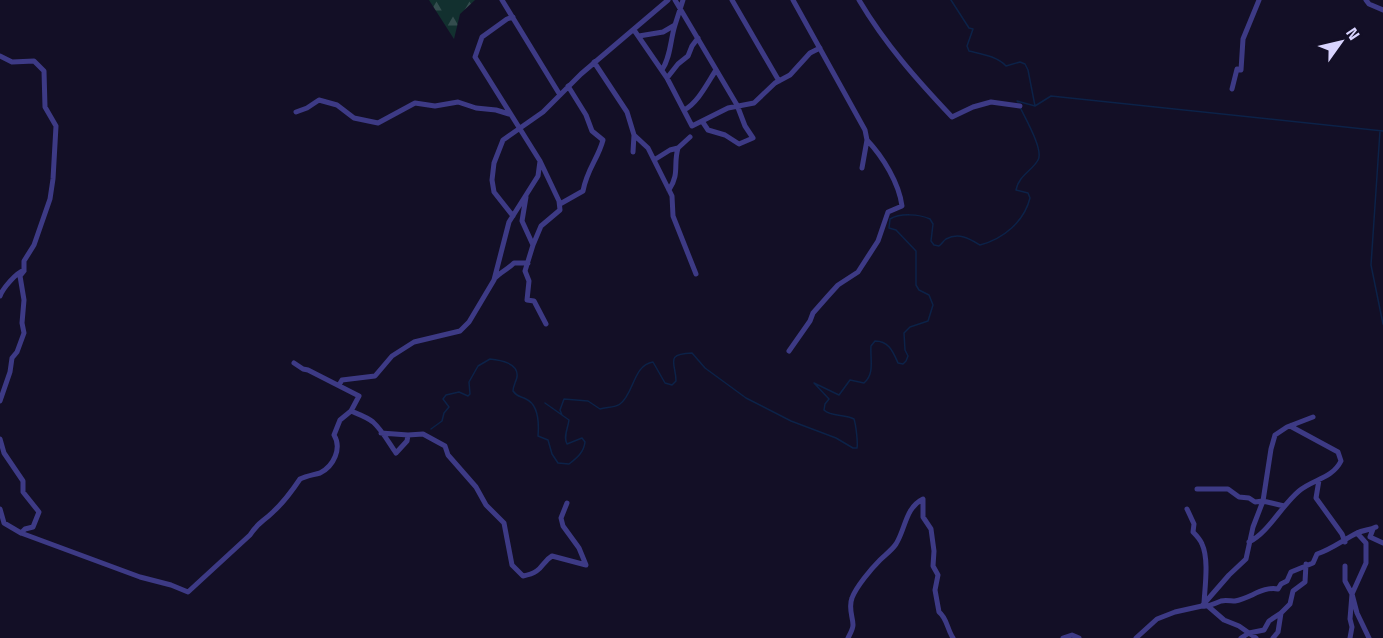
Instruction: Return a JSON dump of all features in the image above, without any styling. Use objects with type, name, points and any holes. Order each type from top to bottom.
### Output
[{"type":"street","points":[[502,0],[560,95]]},
{"type":"street","points":[[513,216],[494,192],[492,180],[494,164],[503,140],[518,128],[535,119],[594,62],[636,33],[668,0]]},
{"type":"street","points":[[675,0],[736,105],[744,126],[753,138],[739,144],[725,135],[708,130],[702,122]]},
{"type":"street","points":[[662,70],[670,58],[670,43],[683,0]]},
{"type":"street","points":[[732,0],[779,81]]},
{"type":"street","points":[[789,351],[813,313],[838,285],[858,272],[878,241],[888,212],[902,206],[901,197],[887,167],[867,140],[860,119],[793,0]]},
{"type":"street","points":[[859,0],[879,33],[900,60],[952,117],[991,102],[1020,106]]},
{"type":"street","points":[[1232,88],[1237,69],[1241,70],[1243,39],[1258,0]]},
{"type":"street","points":[[1366,0],[1369,4],[1383,10]]},
{"type":"street","points":[[513,17],[482,37],[475,57],[540,161],[560,204],[560,210],[541,226],[525,271],[529,281],[527,300],[534,302],[546,324]]},
{"type":"street","points":[[636,33],[663,32],[675,25]]},
{"type":"street","points":[[636,33],[667,78],[692,126],[736,105],[754,103],[779,81],[790,75],[810,53],[820,48]]},
{"type":"street","points":[[667,78],[688,56],[698,38]]},
{"type":"street","points":[[0,56],[12,62],[34,61],[44,70],[45,107],[56,126],[57,141],[50,199],[20,276],[23,289],[24,333],[12,358],[10,372],[0,401]]},
{"type":"street","points":[[594,62],[627,112],[634,135],[633,152]]},
{"type":"street","points":[[684,110],[698,98],[716,70]]},
{"type":"street","points":[[560,204],[583,191],[586,176],[601,150],[603,140],[592,131],[586,115],[568,86]]},
{"type":"street","points":[[296,112],[319,100],[337,105],[354,118],[378,123],[415,103],[435,106],[458,102],[509,114]]},
{"type":"street","points":[[634,135],[648,148],[672,196],[673,216],[696,274]]},
{"type":"street","points":[[654,160],[678,148],[690,137]]},
{"type":"street","points":[[862,168],[867,140]]},
{"type":"street","points":[[669,190],[677,171],[675,158],[678,148]]},
{"type":"street","points":[[339,386],[342,380],[375,376],[392,356],[414,342],[460,331],[469,322],[494,280],[505,233],[538,176],[540,161]]},
{"type":"street","points":[[526,195],[522,221],[533,244]]},
{"type":"street","points":[[494,280],[514,263],[528,263]]},
{"type":"street","points":[[0,296],[2,290],[12,282],[17,273],[24,270]]},
{"type":"street","points":[[0,509],[4,523],[21,533],[188,592],[290,495],[300,479],[321,472],[332,462],[338,450],[338,441],[334,435],[340,420],[351,411],[358,396],[294,363]]},
{"type":"street","points":[[351,411],[372,421],[396,453],[407,441],[408,435]]},
{"type":"street","points":[[1205,605],[1229,575],[1246,559],[1249,542],[1263,501],[1275,435],[1290,426],[1341,455],[1339,466],[1331,475],[1307,484],[1284,506],[1258,538],[1249,542]]},
{"type":"street","points":[[381,433],[423,434],[445,446],[448,455],[476,487],[486,505],[504,523],[512,565],[523,576],[541,569],[548,557],[552,556],[586,565],[579,548],[563,526],[561,518],[567,503]]},
{"type":"street","points":[[0,439],[4,453],[22,481],[23,492],[39,512],[33,527],[21,533]]},
{"type":"street","points":[[1319,480],[1316,498],[1342,534],[1345,542]]},
{"type":"street","points":[[1197,489],[1228,489],[1255,502],[1263,501],[1284,506]]},
{"type":"street","points":[[848,638],[853,625],[850,615],[852,598],[870,570],[894,546],[900,531],[906,526],[908,513],[916,502],[924,497],[923,517],[931,529],[934,551],[933,566],[938,575],[935,590],[939,612],[944,616],[948,631],[953,638]]},
{"type":"street","points":[[1187,509],[1194,524],[1193,532],[1202,543],[1206,565],[1204,572],[1206,577],[1205,605]]},
{"type":"street","points":[[1136,638],[1157,620],[1174,612],[1222,601],[1235,601],[1270,587],[1278,589],[1287,581],[1291,572],[1313,563],[1317,554],[1357,534],[1375,528],[1366,543],[1366,563],[1352,594],[1350,638]]},
{"type":"street","points":[[1357,534],[1366,543]]},
{"type":"street","points":[[1370,537],[1383,543]]},
{"type":"street","points":[[1241,638],[1249,633],[1264,630],[1269,621],[1290,604],[1293,591],[1305,582],[1306,564]]},
{"type":"street","points":[[1345,566],[1345,581],[1369,638]]},
{"type":"street","points":[[1205,605],[1218,612],[1224,620],[1257,638]]},
{"type":"street","points":[[1273,638],[1278,632],[1281,613]]},
{"type":"street","points":[[1063,638],[1072,635],[1079,638]]},
{"type":"green space","points":[[429,0],[475,0],[460,14],[454,39]]},
{"type":"waterway","points":[[951,0],[969,28],[973,29],[967,46],[969,51],[994,58],[1006,66],[1020,62],[1025,64],[1035,106],[1018,102]]},
{"type":"waterway","points":[[1035,106],[1051,96],[1383,131]]},
{"type":"waterway","points":[[431,429],[442,421],[449,407],[443,399],[446,395],[459,392],[468,396],[470,394],[469,382],[478,366],[490,359],[503,361],[512,365],[517,372],[513,391],[530,402],[536,410],[538,436],[548,440],[552,454],[558,463],[569,464],[580,454],[585,442],[582,438],[567,444],[569,420],[545,403],[562,415],[560,410],[564,399],[588,401],[600,409],[616,406],[625,399],[637,374],[646,364],[653,362],[665,383],[672,385],[676,381],[675,358],[678,355],[692,353],[705,368],[746,398],[791,421],[857,448],[854,419],[830,414],[824,410],[829,399],[814,383],[839,395],[850,380],[864,383],[870,375],[871,346],[875,341],[887,345],[898,363],[903,364],[908,356],[905,350],[904,333],[910,327],[928,321],[933,305],[929,295],[919,290],[916,285],[916,251],[896,230],[889,228],[890,219],[910,215],[930,219],[933,224],[931,241],[934,245],[939,246],[946,239],[955,236],[980,245],[1004,234],[1018,222],[1030,198],[1028,193],[1016,190],[1023,177],[1038,160],[1039,155],[1036,142],[1020,107]]},
{"type":"waterway","points":[[1380,131],[1371,265],[1383,324]]}]
